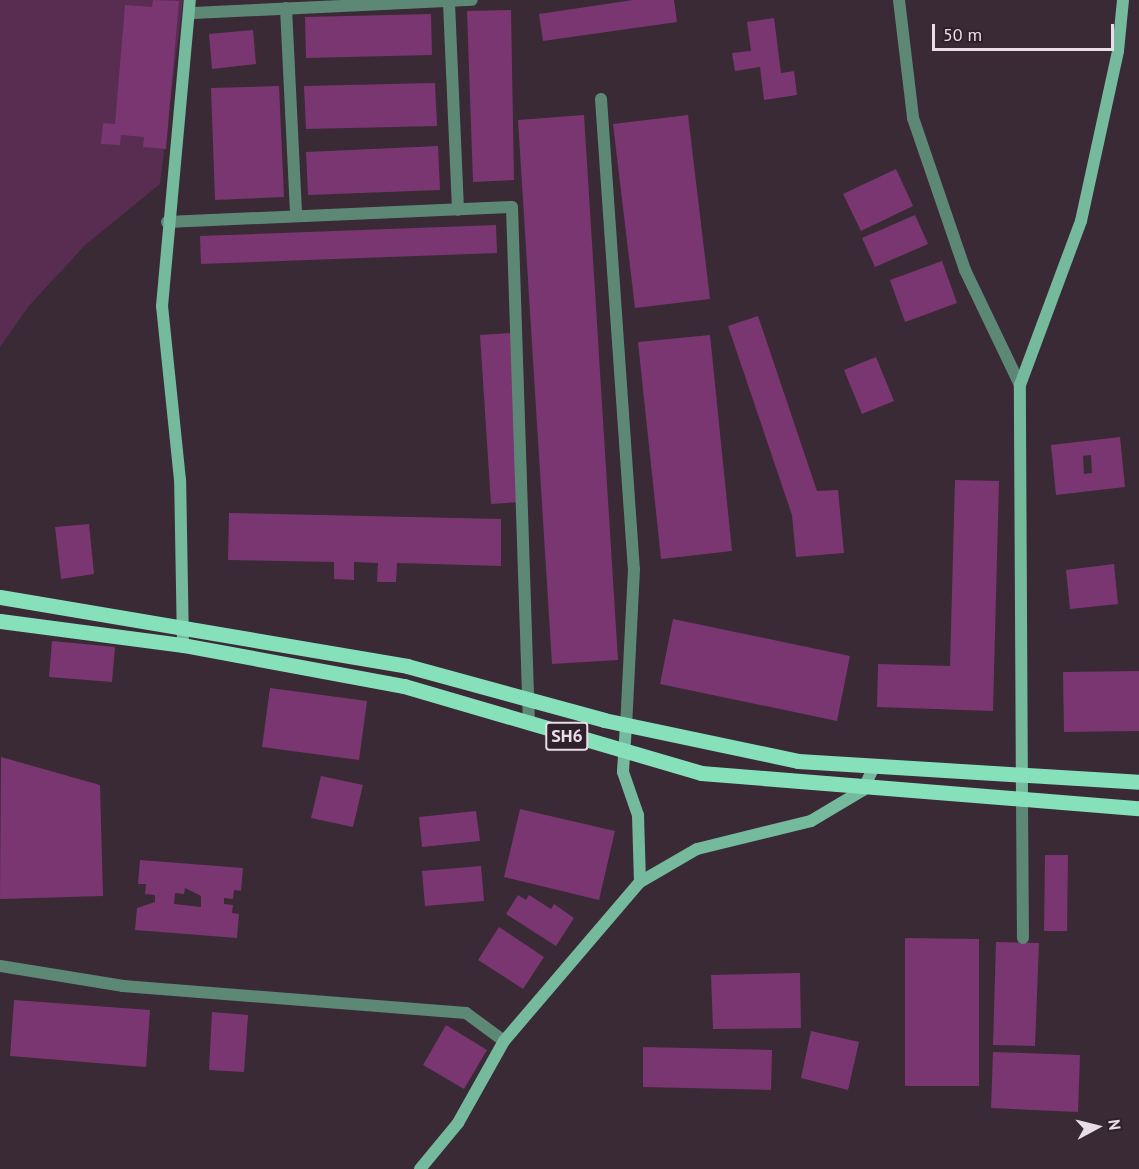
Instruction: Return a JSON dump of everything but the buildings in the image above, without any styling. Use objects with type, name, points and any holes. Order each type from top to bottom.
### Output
[{"type":"main road","points":[[0,597],[183,625],[407,666],[626,725],[798,761],[1139,782]]},
{"type":"main road","name":"SH6","points":[[0,621],[183,645],[404,686],[624,754],[742,779],[862,790],[1139,808]]},
{"type":"street","points":[[183,645],[180,480],[162,306],[167,222],[193,13],[190,0]]},
{"type":"street","points":[[193,13],[449,3],[472,0]]},
{"type":"street","points":[[899,0],[913,118],[965,270],[1020,385]]},
{"type":"street","points":[[1023,938],[1020,385],[1081,221],[1118,51],[1123,0]]},
{"type":"street","points":[[449,3],[458,210]]},
{"type":"street","points":[[285,8],[296,216]]},
{"type":"street","points":[[601,99],[634,569],[623,772],[638,815],[640,882]]},
{"type":"street","points":[[167,222],[512,207],[531,698],[529,724]]},
{"type":"street","points":[[420,1169],[458,1123],[504,1041],[640,882],[697,849],[811,821],[862,790],[874,766]]},
{"type":"street","points":[[0,966],[123,986],[466,1013],[504,1041]]},
{"type":"shaded area","points":[[0,0],[183,0],[160,184],[85,245],[28,307],[0,347]]}]
